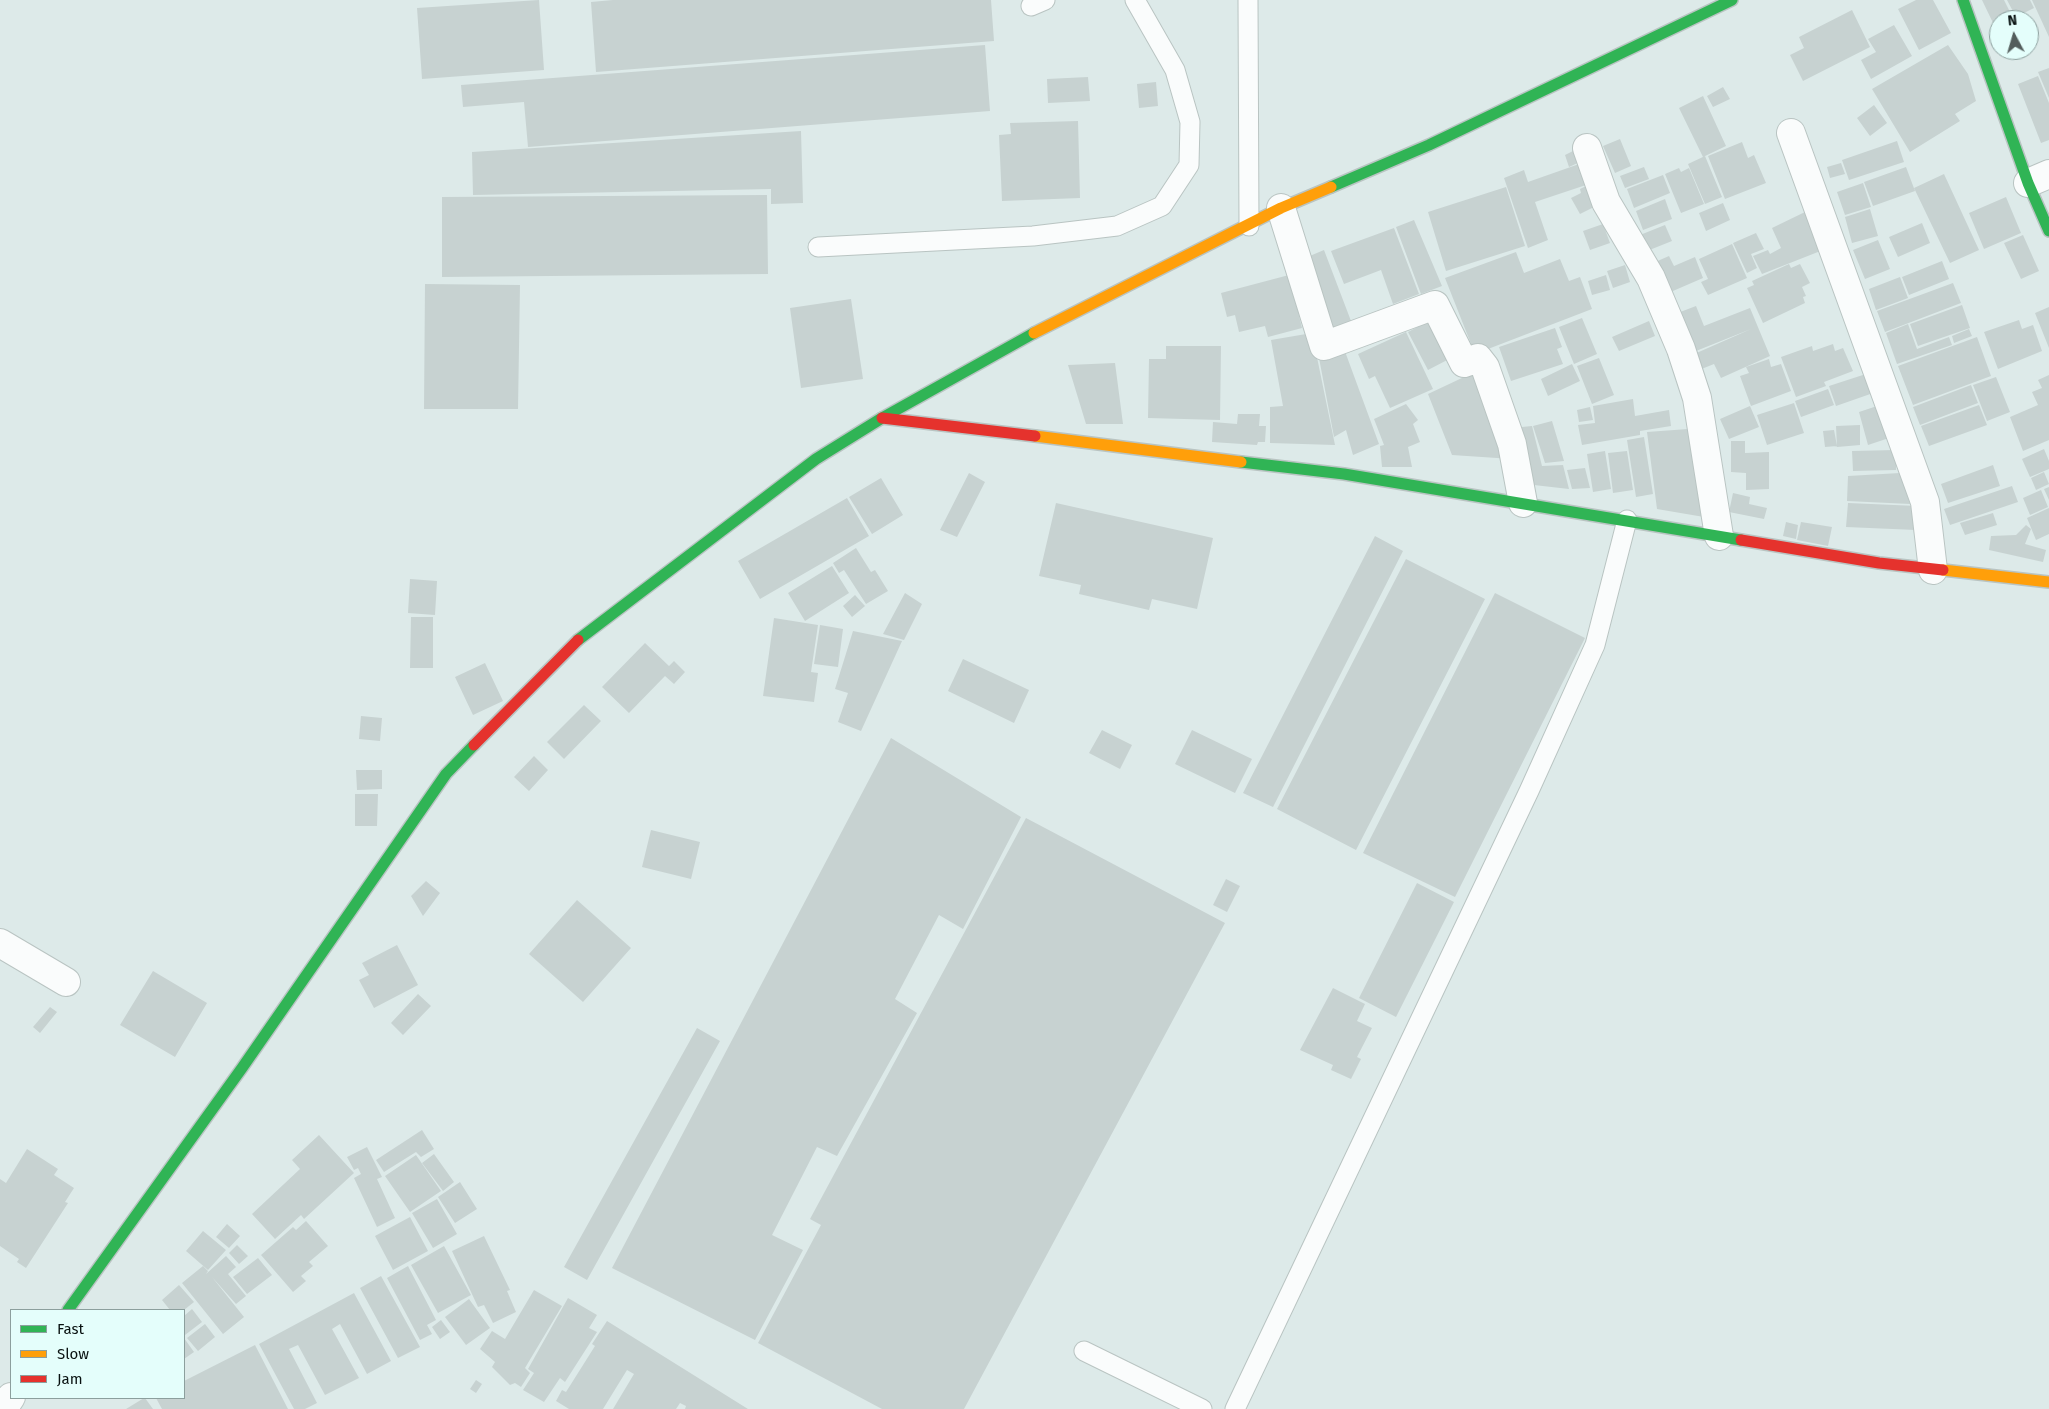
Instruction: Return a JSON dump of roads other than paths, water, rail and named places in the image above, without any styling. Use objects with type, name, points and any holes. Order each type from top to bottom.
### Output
[{"type":"street","points":[[69,1309],[242,1068],[446,774],[508,708],[578,641],[816,459],[882,418],[1026,337],[1249,226],[1281,208],[1429,145],[1732,0]]},
{"type":"street","points":[[1963,0],[2039,178],[2049,231]]},
{"type":"street","points":[[1791,133],[1925,502],[1932,570]]},
{"type":"street","points":[[1588,148],[1606,202],[1651,278],[1681,349],[1696,398],[1719,536]]},
{"type":"street","points":[[1281,208],[1324,346],[1435,305],[1464,363],[1478,358],[1485,367],[1512,444],[1523,503]]},
{"type":"street","points":[[882,418],[1344,474],[1932,570],[2049,582]]},
{"type":"street","points":[[0,943],[66,982]]},
{"type":"lane","points":[[818,247],[1033,236],[1117,226],[1162,206],[1189,165],[1190,122],[1175,70],[1135,0]]},
{"type":"lane","points":[[1248,0],[1249,226]]},
{"type":"lane","points":[[1236,1409],[1528,791],[1595,644],[1627,520]]},
{"type":"lane","points":[[1084,1351],[1202,1409]]}]
